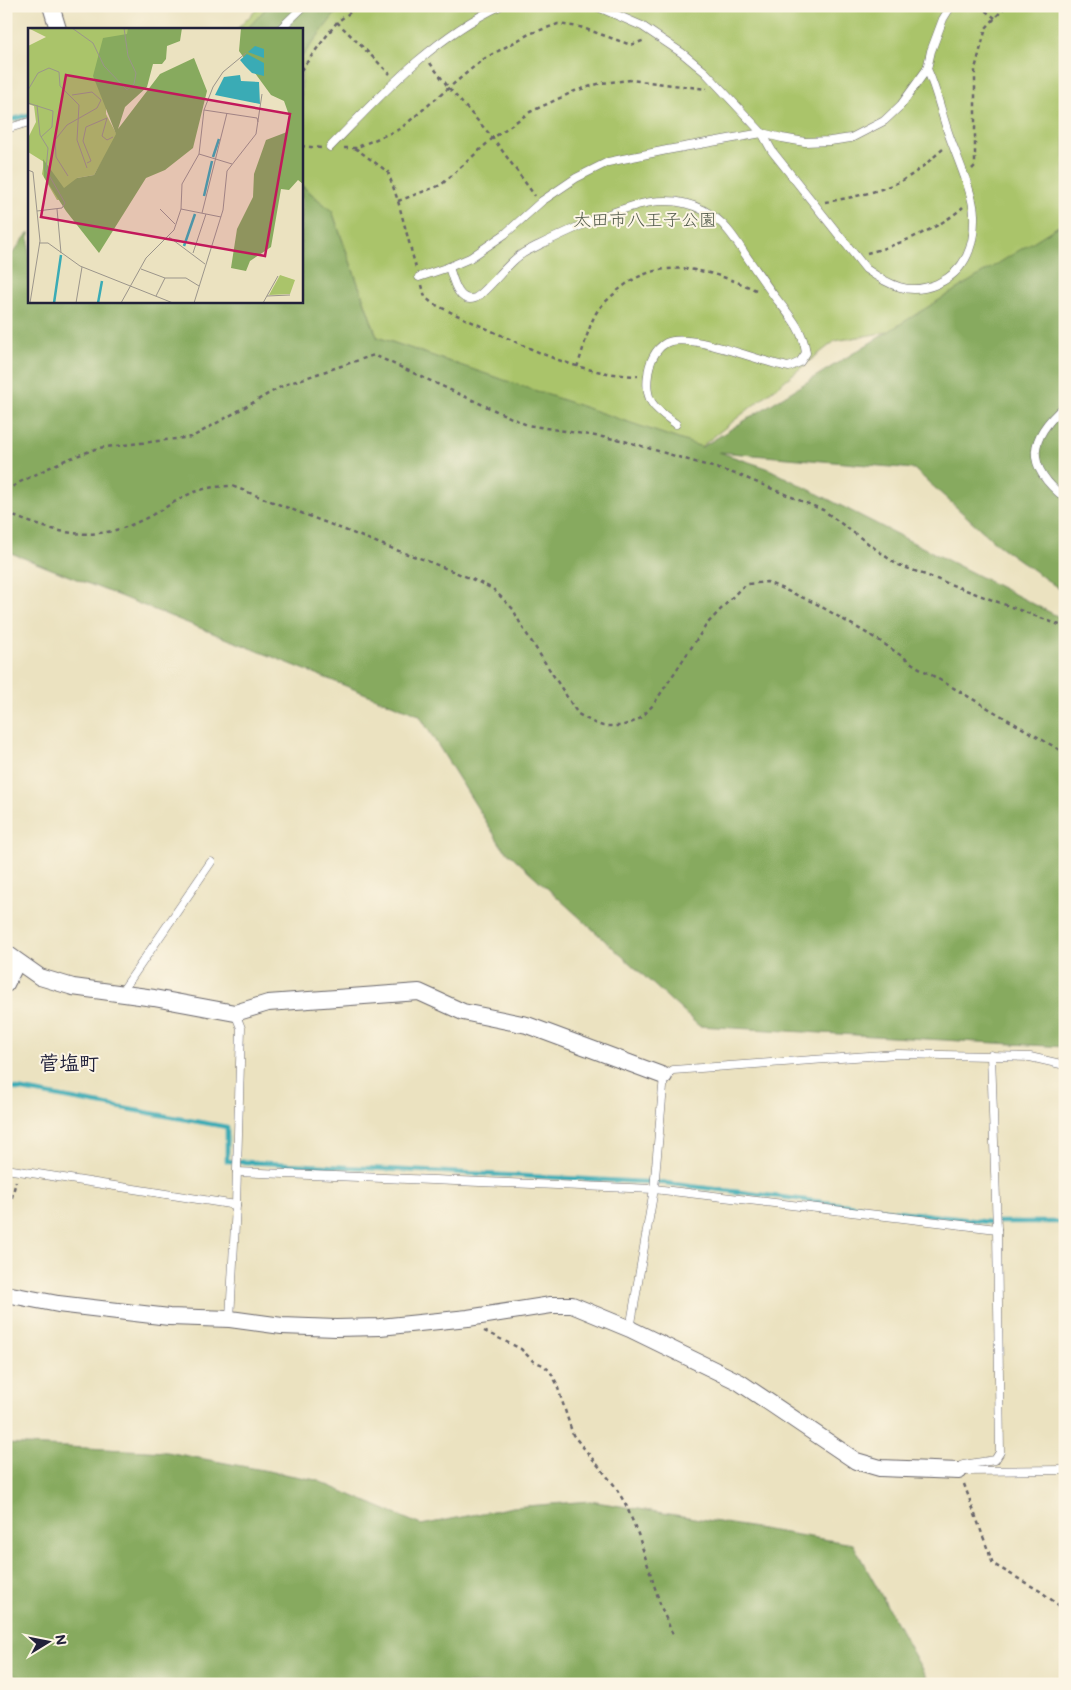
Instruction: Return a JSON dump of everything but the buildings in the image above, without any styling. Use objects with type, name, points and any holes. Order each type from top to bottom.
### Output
[{"type":"street","points":[[51,6],[58,28]]},
{"type":"street","points":[[6,984],[12,958],[40,977],[72,987],[106,993],[121,993],[235,1013],[268,1002],[419,992],[463,1012],[527,1024],[664,1076]]},
{"type":"street","points":[[6,1294],[95,1309],[169,1317],[230,1319],[282,1326],[356,1328],[468,1318],[551,1305],[572,1306],[630,1329],[739,1382],[856,1461],[880,1468],[959,1471]]},
{"type":"lane","points":[[281,28],[304,6]]},
{"type":"lane","points":[[330,148],[396,80],[456,30],[500,6]]},
{"type":"lane","points":[[596,6],[642,26],[659,36],[705,72],[762,133],[772,151],[866,269],[886,283],[907,289],[928,288],[948,279],[965,262],[972,243],[974,214],[971,199],[940,110],[935,85],[927,69]]},
{"type":"lane","points":[[419,277],[470,258],[505,234],[542,201],[576,178],[608,162],[762,133],[805,142],[851,138],[884,121],[901,105],[927,69],[937,35],[951,6]]},
{"type":"lane","points":[[6,129],[28,122]]},
{"type":"lane","points":[[449,267],[459,294],[466,298],[474,298],[481,294],[505,267],[520,255],[570,230],[643,203],[678,201],[696,206],[714,216],[727,228],[765,284],[796,322],[804,340],[806,352],[800,362],[790,367],[699,342],[683,340],[667,343],[654,354],[648,372],[647,386],[649,399],[655,409],[676,424]]},
{"type":"lane","points":[[1065,406],[1051,418],[1042,431],[1036,442],[1035,451],[1042,474],[1065,498]]},
{"type":"lane","points":[[121,993],[211,862]]},
{"type":"lane","points":[[230,1319],[236,1206],[241,1028],[235,1013]]},
{"type":"lane","points":[[630,1329],[654,1189],[664,1076],[673,1070],[887,1055],[1030,1057],[1065,1065]]},
{"type":"lane","points":[[959,1471],[963,1465],[995,1460],[1000,1452],[992,1055]]},
{"type":"lane","points":[[6,1169],[236,1206]]},
{"type":"lane","points":[[237,1172],[654,1189],[997,1230]]},
{"type":"lane","points":[[959,1471],[1065,1470]]},
{"type":"path","points":[[302,69],[337,22],[359,6]]},
{"type":"path","points":[[979,6],[995,18]]},
{"type":"path","points":[[964,178],[975,166],[975,69],[986,28],[1006,6]]},
{"type":"path","points":[[337,22],[396,80]]},
{"type":"path","points":[[413,255],[388,172],[355,148],[400,129],[482,60],[530,34],[558,24],[580,28],[631,45],[659,36]]},
{"type":"path","points":[[433,68],[493,138],[528,188]]},
{"type":"path","points":[[398,201],[441,184],[493,138],[530,112],[575,91],[601,84],[631,80],[721,91]]},
{"type":"path","points":[[815,204],[849,198],[903,180],[926,164],[951,141]]},
{"type":"path","points":[[302,146],[314,148]]},
{"type":"path","points":[[856,256],[886,249],[937,225],[958,211],[971,199]]},
{"type":"path","points":[[577,367],[594,315],[622,286],[638,276],[655,270],[675,268],[698,270],[718,275],[757,290],[765,284]]},
{"type":"path","points":[[419,277],[425,297],[432,303],[534,351],[577,367],[602,373],[628,376]]},
{"type":"path","points":[[6,491],[63,461],[98,448],[192,437],[284,385],[374,355],[527,426],[622,440],[739,475],[823,510],[896,564],[1065,627]]},
{"type":"path","points":[[6,513],[47,528],[66,532],[100,534],[132,526],[189,493],[219,486],[232,486],[425,560],[472,579],[493,590],[513,609],[520,625],[578,714],[596,724],[612,727],[641,718],[653,705],[707,624],[736,592],[748,584],[767,582],[837,615],[916,666],[1065,753]]},
{"type":"path","points":[[6,1221],[18,1171]]},
{"type":"path","points":[[468,1318],[473,1326],[521,1348],[533,1360],[550,1371],[556,1382],[573,1435],[615,1486],[626,1505],[638,1534],[661,1607],[674,1637]]},
{"type":"path","points":[[959,1471],[993,1564],[1040,1591],[1065,1610]]},
{"type":"green space","name":"太田市八王子公園","points":[[260,6],[1065,6],[1065,475],[906,329],[835,341],[698,449],[377,337],[332,211],[302,186],[302,28],[238,28]]},
{"type":"green space","points":[[268,6],[345,6],[335,14],[302,57],[302,28],[248,28]]},
{"type":"green space","points":[[302,186],[332,211],[377,337],[702,447],[1065,222],[1065,593],[998,545],[914,469],[719,452],[767,468],[1065,620],[1065,1047],[699,1026],[502,847],[419,715],[6,551],[6,262],[28,233],[28,302],[302,302]]},
{"type":"green space","points":[[6,1444],[167,1452],[316,1480],[421,1525],[513,1507],[590,1501],[853,1544],[930,1684],[26,1684],[6,1669]]},
{"type":"waterway","points":[[6,121],[28,115]]},
{"type":"waterway","points":[[6,1087],[227,1127],[227,1161],[665,1183],[988,1222],[1062,1222]]},
{"type":"district","name":"菅塩町","points":[[69,1062]]}]
